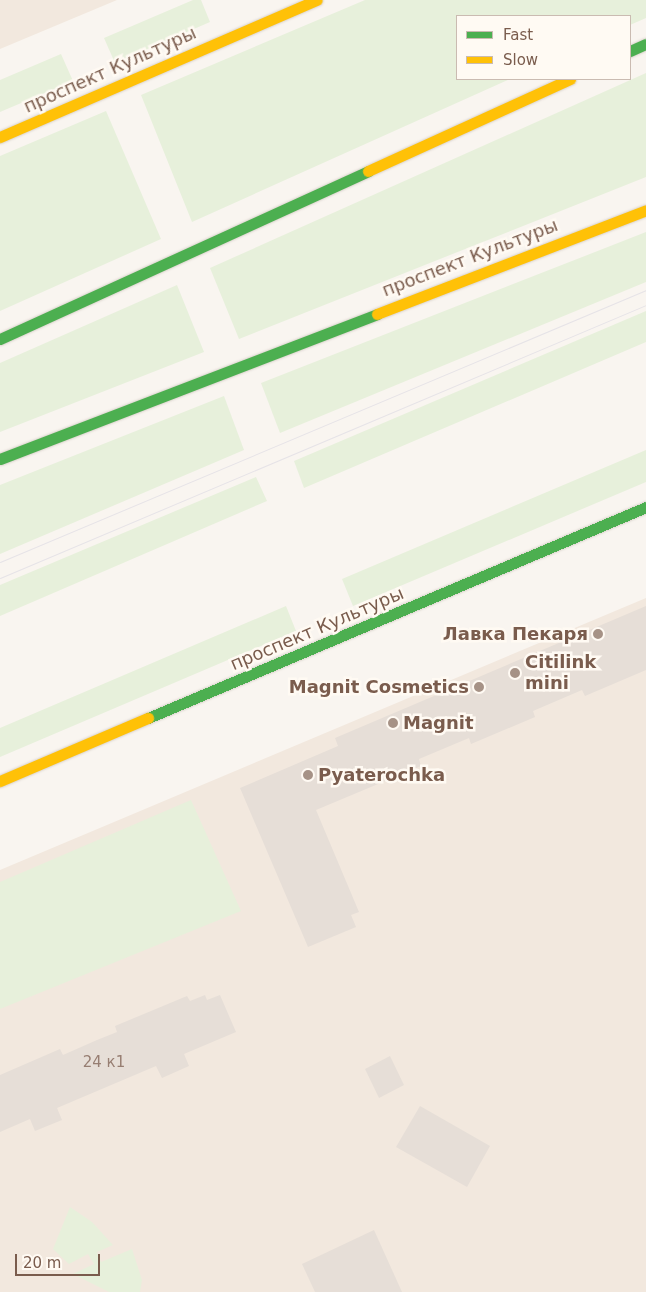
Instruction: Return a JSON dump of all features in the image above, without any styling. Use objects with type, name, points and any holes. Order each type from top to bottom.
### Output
[{"type":"main road","name":"проспект Культуры","points":[[0,138],[317,0]]},
{"type":"main road","points":[[631,52],[646,44]]},
{"type":"main road","points":[[0,339],[568,80]]},
{"type":"main road","name":"проспект Культуры","points":[[0,460],[646,210]]},
{"type":"main road","name":"проспект Культуры","points":[[0,782],[646,507]]},
{"type":"shaded area","points":[[0,0],[117,0],[0,49]]},
{"type":"shaded area","points":[[646,598],[646,1292],[0,1292],[0,870]]},
{"type":"green space","points":[[193,0],[201,0],[210,22],[115,63],[104,38]]},
{"type":"green space","points":[[365,0],[646,0],[646,18],[631,25],[631,15],[456,15],[456,80],[508,80],[192,222],[141,95]]},
{"type":"green space","points":[[61,54],[73,81],[0,112],[0,80]]},
{"type":"green space","points":[[646,73],[646,177],[239,339],[210,268]]},
{"type":"green space","points":[[106,111],[161,239],[0,311],[0,156]]},
{"type":"green space","points":[[646,232],[646,282],[280,433],[261,383]]},
{"type":"green space","points":[[177,285],[204,352],[0,432],[0,363]]},
{"type":"green space","points":[[646,311],[646,342],[304,488],[294,461]]},
{"type":"green space","points":[[224,396],[244,450],[0,554],[0,485]]},
{"type":"green space","points":[[646,450],[646,482],[353,606],[342,579]]},
{"type":"green space","points":[[256,477],[267,501],[0,616],[0,585]]},
{"type":"green space","points":[[286,606],[296,631],[0,757],[0,728]]},
{"type":"green space","points":[[191,800],[241,911],[0,1009],[0,882]]},
{"type":"green space","points":[[70,1207],[92,1222],[113,1245],[97,1252],[101,1262],[132,1249],[142,1280],[140,1292],[109,1292],[73,1274],[94,1264],[88,1254],[69,1264],[53,1249]]},
{"type":"building","points":[[646,606],[646,670],[585,696],[582,690],[533,711],[535,717],[471,744],[469,738],[419,759],[421,766],[316,810],[359,912],[351,915],[356,927],[308,947],[240,788],[338,746],[335,738]]},
{"type":"building","points":[[205,995],[207,1000],[220,995],[236,1032],[184,1054],[189,1066],[162,1078],[156,1066],[57,1108],[62,1120],[35,1131],[30,1119],[0,1132],[0,1075],[60,1049],[63,1055],[117,1032],[115,1026],[187,996],[190,1001]]},
{"type":"building","points":[[390,1056],[404,1085],[379,1098],[365,1069]]},
{"type":"building","points":[[420,1106],[490,1146],[467,1187],[396,1147]]},
{"type":"building","points":[[374,1230],[402,1292],[315,1292],[302,1264]]},
{"type":"tram line","points":[[0,562],[646,290]]},
{"type":"tram line","points":[[0,578],[646,305]]},
{"type":"traffic: fast","points":[[631,51],[646,44]]},
{"type":"traffic: fast","points":[[0,339],[368,171]]},
{"type":"traffic: fast","points":[[0,459],[377,314]]},
{"type":"traffic: fast","points":[[148,718],[646,507]]},
{"type":"traffic: slow","points":[[0,137],[317,0]]},
{"type":"traffic: slow","points":[[368,171],[568,80]]},
{"type":"traffic: slow","points":[[377,314],[646,210]]},
{"type":"traffic: slow","points":[[0,781],[148,718]]},
{"type":"place","name":"Лавка Пекаря","points":[[598,634]]},
{"type":"place","name":"Citilink mini","points":[[515,673]]},
{"type":"place","name":"Magnit Cosmetics","points":[[479,687]]},
{"type":"place","name":"Magnit","points":[[393,723]]},
{"type":"place","name":"Pyaterochka","points":[[308,775]]}]
